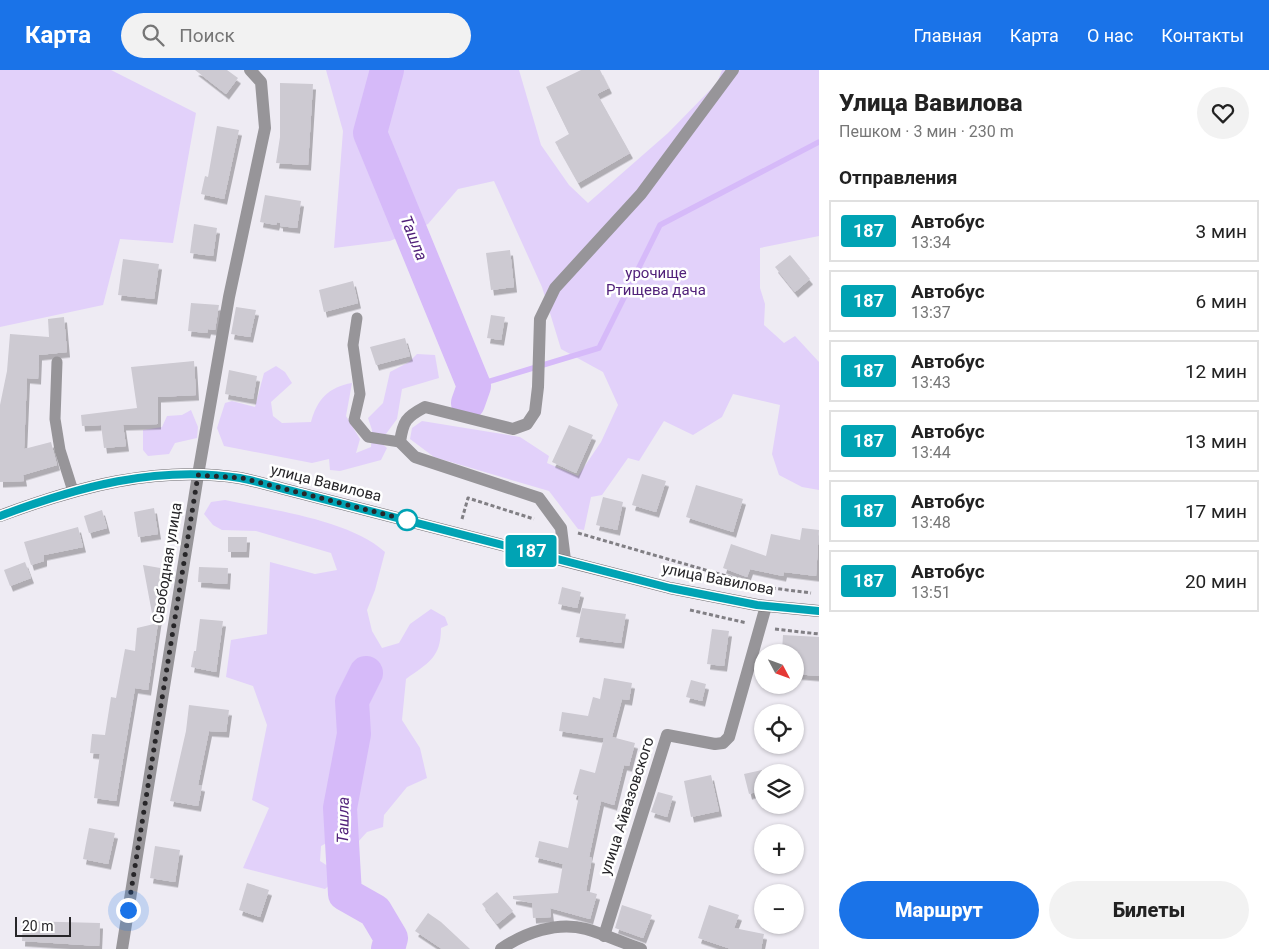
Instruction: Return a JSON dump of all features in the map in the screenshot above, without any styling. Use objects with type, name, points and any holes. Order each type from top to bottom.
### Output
[{"type":"main road","name":"улица Вавилова","points":[[0,516],[73,491],[108,482],[154,475],[242,478],[670,588],[766,606],[819,611]]},
{"type":"street","name":"Свободная улица","points":[[122,949],[198,475],[229,297],[265,128],[261,82],[250,70]]},
{"type":"street","points":[[565,560],[561,528],[539,498],[415,457],[400,442],[403,424],[412,414],[425,407],[513,429],[527,424],[535,412],[538,387],[540,319],[555,288],[641,194],[734,70]]},
{"type":"street","name":"улица Айвазовского","points":[[604,936],[667,735],[715,744],[723,743],[729,737],[766,606]]},
{"type":"street","points":[[501,949],[518,937],[559,926],[585,928],[623,946],[641,949]]},
{"type":"lane","points":[[357,318],[353,345],[360,394],[354,420],[368,437],[400,442]]},
{"type":"lane","points":[[57,362],[55,419],[60,450],[73,491]]},
{"type":"green space","points":[[0,70],[111,70],[196,113],[173,243],[120,239],[103,305],[0,327]]},
{"type":"green space","name":"урочище Ртищева дача","points":[[326,70],[519,70],[541,145],[569,185],[588,203],[668,133],[717,83],[722,70],[819,70],[819,236],[760,248],[760,288],[765,304],[764,325],[784,343],[795,336],[819,362],[819,490],[802,487],[779,475],[772,454],[780,405],[733,394],[722,417],[693,435],[664,421],[639,461],[628,458],[602,495],[591,497],[584,530],[578,529],[549,491],[434,457],[410,439],[412,428],[422,421],[520,437],[549,456],[547,463],[578,476],[601,442],[618,405],[603,372],[561,349],[542,287],[494,181],[458,189],[428,224],[390,241],[334,248],[343,131]]},
{"type":"green space","points":[[417,354],[435,355],[439,378],[402,389],[397,419],[380,442],[387,448],[381,460],[340,471],[330,470],[329,459],[312,463],[224,446],[217,428],[225,403],[232,401],[255,407],[264,373],[276,366],[285,372],[292,383],[271,402],[273,416],[282,423],[311,422],[320,401],[330,391],[352,383],[346,416],[360,439],[356,453],[371,447],[372,430],[368,418],[383,403],[390,372],[409,362]]},
{"type":"green space","points":[[191,410],[198,427],[197,438],[175,443],[169,454],[148,456],[143,450],[143,430],[162,427],[167,416],[182,415]]},
{"type":"green space","points":[[225,500],[287,512],[331,524],[370,541],[385,552],[375,590],[367,610],[372,631],[382,648],[399,643],[410,624],[431,609],[445,617],[448,625],[441,628],[439,646],[432,659],[406,679],[402,720],[420,748],[427,778],[407,787],[384,815],[383,827],[367,832],[357,843],[338,837],[321,846],[320,861],[342,875],[325,889],[243,868],[269,808],[252,800],[267,725],[253,686],[226,677],[231,640],[267,634],[270,562],[315,574],[337,570],[331,553],[256,531],[222,530],[213,525],[204,514],[211,502]]},
{"type":"building","points":[[195,70],[227,70],[238,78],[226,94]]},
{"type":"building","points":[[581,70],[600,70],[609,88],[597,94],[630,153],[578,183],[555,142],[569,134],[546,87]]},
{"type":"building","points":[[280,83],[313,84],[308,165],[276,163],[280,137]]},
{"type":"building","points":[[217,126],[239,130],[224,199],[201,194],[205,176],[208,177]]},
{"type":"building","points":[[265,195],[301,201],[297,228],[280,226],[280,223],[277,222],[276,225],[260,222]]},
{"type":"building","points":[[194,224],[217,228],[213,256],[190,253]]},
{"type":"building","points":[[510,250],[514,287],[491,290],[486,253]]},
{"type":"building","points":[[790,255],[810,279],[795,292],[775,267]]},
{"type":"building","points":[[123,259],[159,264],[154,299],[118,295]]},
{"type":"building","points":[[353,281],[358,303],[324,312],[319,290]]},
{"type":"building","points":[[191,303],[219,305],[215,330],[208,329],[207,333],[188,331]]},
{"type":"building","points":[[236,307],[256,310],[250,337],[231,334]]},
{"type":"building","points":[[491,315],[505,317],[501,340],[487,338]]},
{"type":"building","points":[[64,317],[67,352],[39,355],[38,379],[27,378],[24,449],[51,442],[57,465],[23,475],[24,481],[0,482],[0,405],[7,371],[10,334],[49,337],[48,319]]},
{"type":"building","points":[[405,338],[410,356],[376,365],[370,347]]},
{"type":"building","points":[[194,361],[196,395],[158,397],[158,424],[123,425],[126,446],[104,448],[101,425],[82,426],[81,415],[137,408],[131,367]]},
{"type":"building","points":[[229,370],[257,376],[253,399],[225,394]]},
{"type":"building","points":[[569,425],[593,435],[576,473],[552,462]]},
{"type":"building","points":[[642,474],[666,481],[656,512],[632,505]]},
{"type":"building","points":[[696,485],[743,499],[733,532],[686,517]]},
{"type":"building","points":[[603,497],[623,502],[617,530],[596,525]]},
{"type":"building","points":[[154,508],[158,534],[138,537],[134,512]]},
{"type":"building","points":[[102,510],[107,528],[89,533],[84,516]]},
{"type":"building","points":[[78,527],[83,547],[44,555],[44,561],[31,565],[24,542]]},
{"type":"building","points":[[802,528],[819,530],[816,576],[784,572],[783,576],[750,569],[747,577],[723,568],[731,544],[766,556],[771,534],[800,540]]},
{"type":"building","points":[[228,537],[247,537],[246,552],[228,552]]},
{"type":"building","points":[[25,562],[31,578],[10,586],[4,570]]},
{"type":"building","points":[[143,565],[166,569],[148,690],[135,688],[116,801],[94,798],[100,754],[90,753],[92,734],[105,735],[111,697],[116,698],[125,649],[135,651],[137,628],[154,624]]},
{"type":"building","points":[[199,567],[228,568],[227,584],[198,582]]},
{"type":"building","points":[[562,587],[581,592],[577,608],[558,604]]},
{"type":"building","points":[[582,608],[626,614],[621,643],[576,637]]},
{"type":"building","points":[[200,619],[223,621],[216,672],[191,667],[194,651],[196,651]]},
{"type":"building","points":[[712,629],[729,631],[724,666],[707,664]]},
{"type":"building","points":[[783,635],[819,637],[819,676],[804,675],[804,644],[782,644]]},
{"type":"building","points":[[604,678],[632,683],[629,700],[622,699],[612,737],[635,743],[629,766],[624,765],[614,805],[601,801],[589,857],[592,858],[586,891],[597,894],[590,919],[550,908],[551,917],[533,918],[532,903],[513,899],[513,896],[558,893],[563,864],[535,857],[539,841],[568,848],[579,796],[573,794],[580,769],[595,773],[604,738],[559,731],[562,712],[588,716],[593,697],[600,699]]},
{"type":"building","points":[[691,680],[706,684],[702,701],[686,697]]},
{"type":"building","points":[[189,705],[229,710],[226,732],[209,731],[198,785],[202,786],[198,806],[170,801],[186,731]]},
{"type":"building","points":[[754,772],[754,792],[749,794],[744,774]]},
{"type":"building","points":[[711,775],[719,811],[691,817],[684,781]]},
{"type":"building","points":[[658,792],[673,796],[667,817],[651,812]]},
{"type":"building","points":[[89,828],[115,833],[108,864],[83,859]]},
{"type":"building","points":[[155,846],[180,850],[175,882],[150,878]]},
{"type":"building","points":[[247,883],[269,890],[260,917],[239,910]]},
{"type":"building","points":[[497,892],[513,911],[497,924],[482,904]]},
{"type":"building","points":[[622,905],[652,915],[643,938],[615,928]]},
{"type":"building","points":[[709,905],[739,915],[734,928],[754,932],[754,934],[764,934],[761,949],[731,949],[698,938]]},
{"type":"building","points":[[428,913],[441,922],[470,949],[442,949],[415,931]]},
{"type":"building","points":[[23,921],[100,923],[99,946],[22,941]]},
{"type":"waterway","name":"Ташла","points":[[387,70],[370,133],[474,386],[468,403]]},
{"type":"waterway","points":[[474,386],[599,348],[660,225],[819,142]]},
{"type":"waterway","name":"Ташла","points":[[366,673],[352,701],[354,734],[340,808],[345,894],[375,911],[391,938],[388,949]]},
{"type":"bus line","name":"187","points":[[0,516],[48,498],[108,482],[154,475],[242,478],[670,588],[757,605],[819,611]]},
{"type":"route","points":[[128,910],[198,475],[242,478],[407,520]]}]
